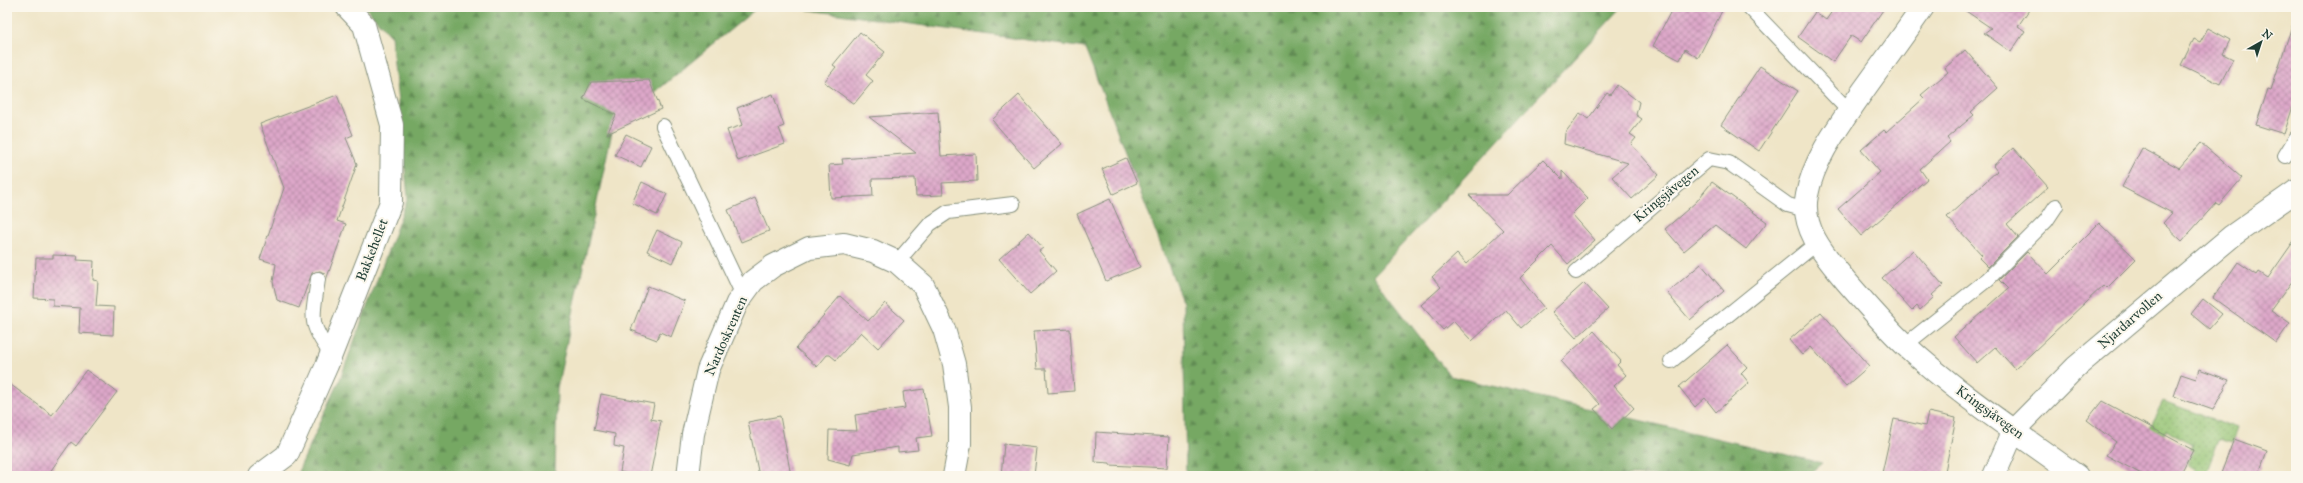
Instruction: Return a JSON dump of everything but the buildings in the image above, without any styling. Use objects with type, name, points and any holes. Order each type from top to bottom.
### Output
[{"type":"street","name":"Bakkehellet","points":[[260,476],[287,455],[331,354],[391,202],[392,125],[364,25],[347,7]]},
{"type":"street","name":"Kringsjåvegen","points":[[1923,7],[1849,112],[1819,162],[1810,184],[1806,210],[1809,225],[1816,243],[1869,308],[1905,346],[1950,383],[2077,476]]},
{"type":"street","name":"Njardarvollen","points":[[1994,476],[2014,430],[2076,367],[2232,236],[2296,191]]},
{"type":"street","name":"Nardoskrenten","points":[[688,476],[693,434],[708,370],[743,295],[753,281],[773,266],[809,248],[844,244],[873,251],[897,262],[923,285],[944,329],[954,364],[960,407],[960,444],[954,476]]},
{"type":"lane","points":[[1749,7],[1849,112]]},
{"type":"lane","points":[[663,126],[743,295]]},
{"type":"lane","points":[[2285,156],[2296,138]]},
{"type":"lane","name":"Kringsjåvegen","points":[[1576,272],[1708,159],[1729,163],[1788,205],[1806,210]]},
{"type":"lane","points":[[897,262],[930,224],[948,212],[1013,204]]},
{"type":"lane","points":[[1905,346],[1988,279],[2046,221],[2056,206]]},
{"type":"lane","points":[[1671,361],[1816,243]]},
{"type":"lane","points":[[318,279],[312,319],[314,328],[331,354]]},
{"type":"green space","points":[[365,7],[758,7],[613,127],[557,388],[555,476],[296,476],[339,382],[408,197],[391,36]]},
{"type":"green space","points":[[788,7],[1622,7],[1373,276],[1450,376],[1822,463],[1806,476],[1186,476],[1183,303],[1085,48]]},
{"type":"green space","points":[[2163,401],[2237,428],[2232,443],[2219,439],[2205,476],[2193,476],[2195,469],[2184,461],[2193,444],[2166,430],[2153,455],[2148,453],[2137,473],[2143,476],[2123,476]]}]
